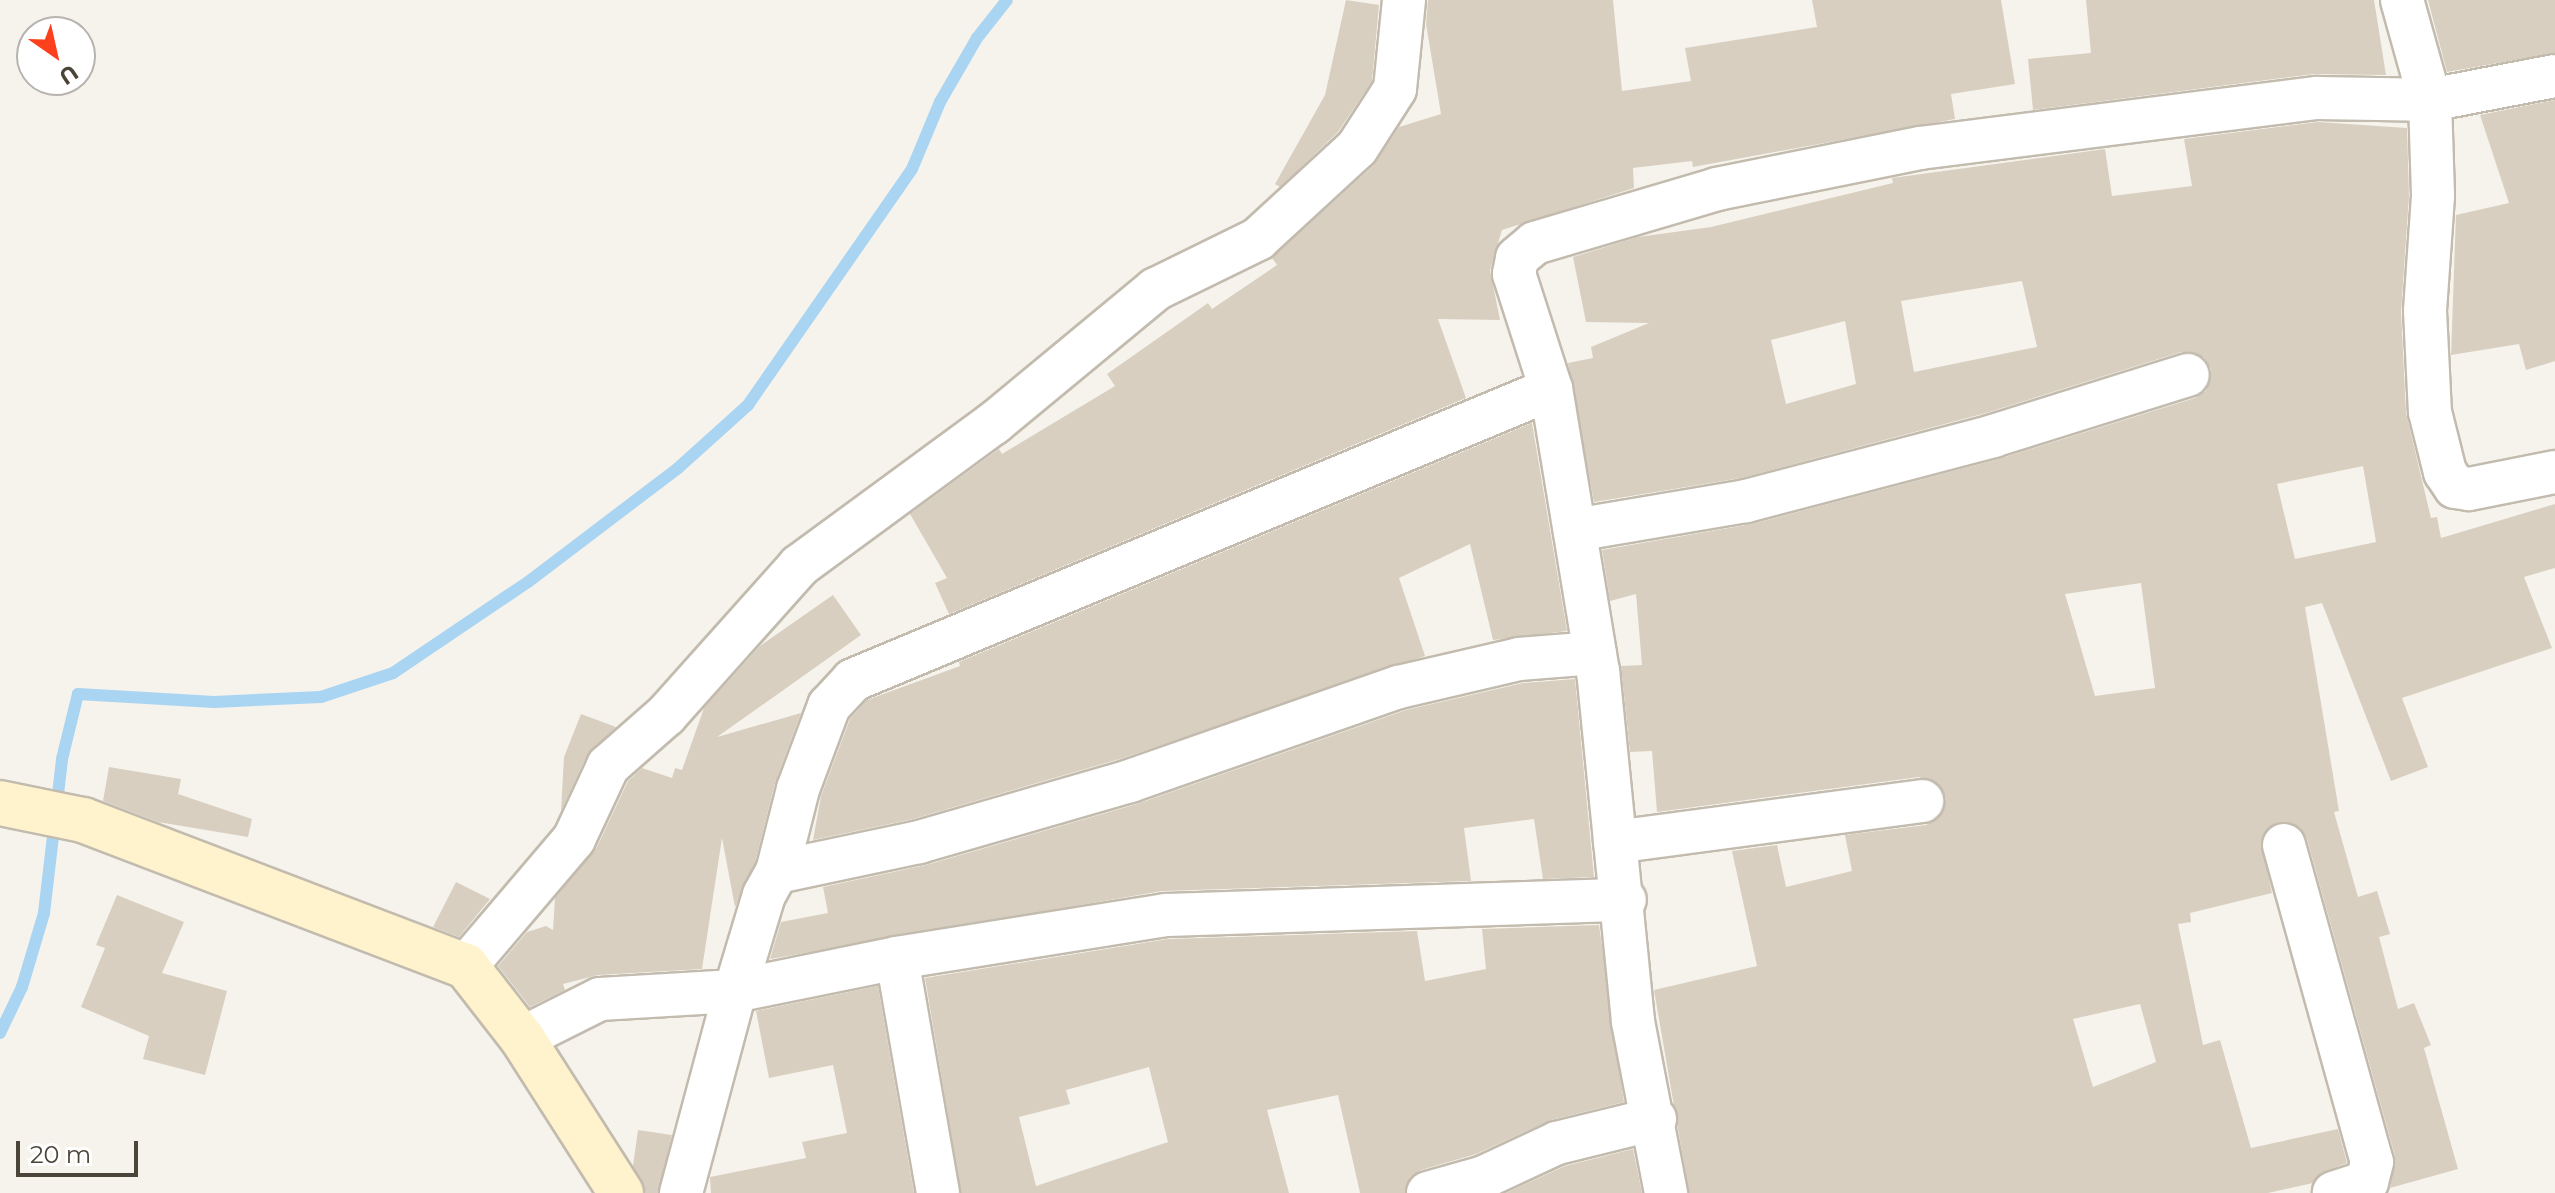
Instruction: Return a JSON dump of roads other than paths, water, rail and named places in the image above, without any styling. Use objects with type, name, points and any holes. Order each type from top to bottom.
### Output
[{"type":"street","points":[[472,974],[574,839],[608,766],[666,715],[799,566],[994,423],[1156,289],[1258,239],[1357,148],[1395,89],[1404,0]]},
{"type":"street","points":[[2402,0],[2430,100],[2433,196],[2425,311],[2430,412],[2445,472],[2455,487],[2469,489],[2555,472]]},
{"type":"street","points":[[1666,1193],[1655,1119],[1633,1021],[1621,915],[1625,900],[1615,842],[1595,653],[1551,389],[1514,274],[1517,258],[1535,243],[1717,189],[1920,148],[2317,98],[2430,100],[2555,76]]},
{"type":"street","points":[[1575,530],[1746,501],[1993,436],[2188,375]]},
{"type":"street","points":[[681,1193],[744,988],[764,895],[777,872],[798,789],[829,706],[853,680],[1551,389]]},
{"type":"street","points":[[777,872],[919,842],[1130,781],[1399,687],[1519,659],[1595,653]]},
{"type":"street","points":[[1615,842],[1922,801]]},
{"type":"street","points":[[0,803],[83,820],[472,974],[514,1028],[621,1193]]},
{"type":"street","points":[[2284,845],[2372,1162],[2367,1182],[2334,1193]]},
{"type":"street","points":[[514,1028],[600,999],[744,988],[822,976],[897,958],[1166,915],[1625,900]]},
{"type":"street","points":[[897,958],[938,1193]]},
{"type":"street","points":[[1428,1193],[1484,1177],[1557,1143],[1655,1119]]},
{"type":"waterway","points":[[0,1033],[22,987],[44,913],[62,759],[78,694],[214,702],[321,697],[393,673],[528,582],[677,469],[748,405],[912,169],[940,102],[977,38],[1007,0]]}]
